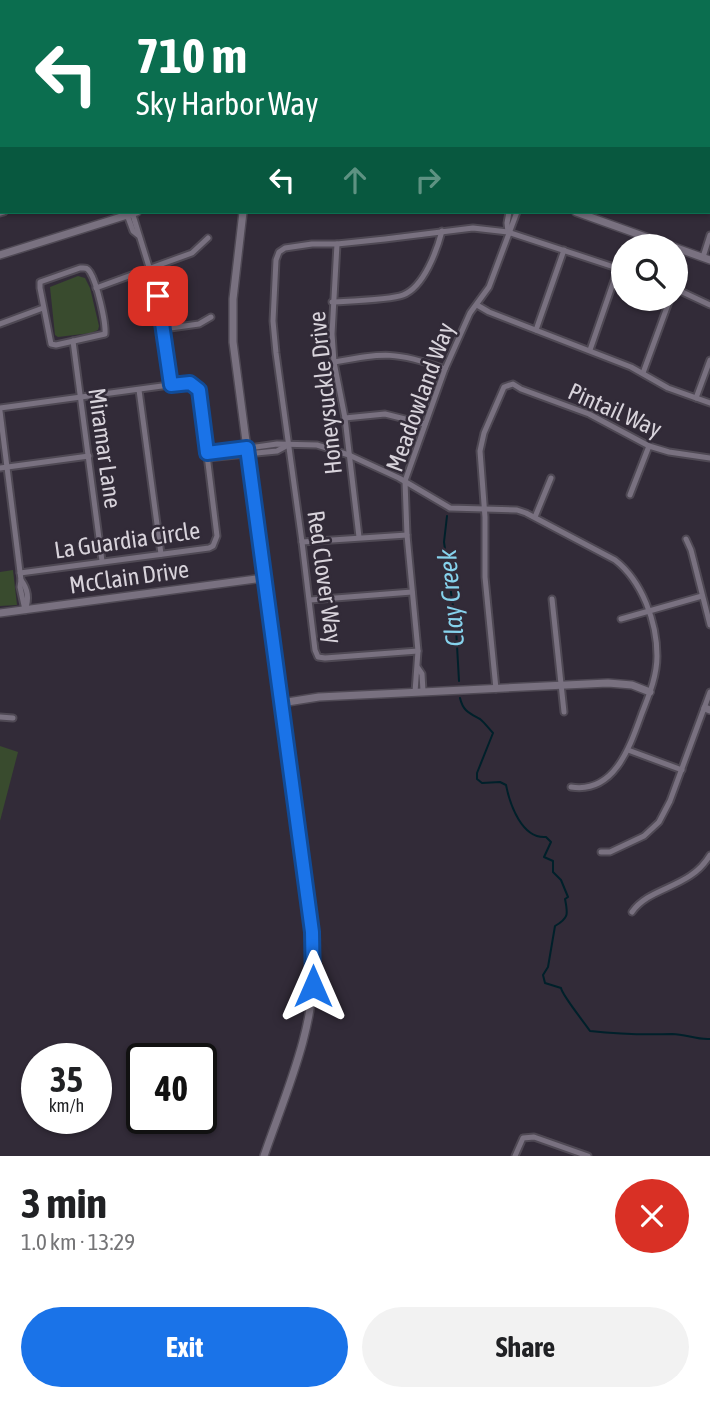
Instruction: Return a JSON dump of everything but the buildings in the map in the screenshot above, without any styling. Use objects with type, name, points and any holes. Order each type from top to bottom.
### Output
[{"type":"street","points":[[0,255],[128,214]]},
{"type":"street","points":[[131,214],[133,231],[138,235],[158,296],[171,385]]},
{"type":"street","points":[[243,214],[232,317],[234,351],[312,932],[314,974],[306,1031],[264,1156]]},
{"type":"street","name":"Meadowland Way","points":[[419,692],[415,674],[418,668],[418,651],[407,535],[405,481],[462,328],[489,287],[508,232],[509,214]]},
{"type":"street","name":"Meadowland Way","points":[[508,232],[516,214]]},
{"type":"street","points":[[582,214],[707,258],[710,235]]},
{"type":"street","name":"Red Clover Way","points":[[418,651],[325,659],[318,657],[315,650],[273,321],[276,260],[279,251],[312,244],[337,244],[473,228],[508,232],[611,266]]},
{"type":"street","points":[[332,302],[403,296],[415,287],[435,255],[442,231]]},
{"type":"street","points":[[96,288],[192,253],[208,238]]},
{"type":"street","name":"Honeysuckle Drive","points":[[337,244],[332,302],[334,362],[345,418],[359,537]]},
{"type":"street","points":[[536,330],[564,250]]},
{"type":"street","points":[[86,268],[91,273],[96,288],[105,334],[51,344],[40,282],[86,268]]},
{"type":"street","points":[[688,295],[710,305]]},
{"type":"street","points":[[590,350],[611,296]]},
{"type":"street","points":[[477,304],[489,312],[590,350],[643,373],[668,388],[710,403]]},
{"type":"street","points":[[0,324],[43,308]]},
{"type":"street","points":[[643,373],[666,311]]},
{"type":"street","points":[[163,329],[199,324],[211,317]]},
{"type":"street","name":"Miramar Lane","points":[[73,341],[102,561]]},
{"type":"street","points":[[334,362],[384,354],[410,357],[445,369]]},
{"type":"street","points":[[696,398],[710,360]]},
{"type":"street","name":"La Guardia Circle","points":[[0,410],[190,383],[199,390],[217,536],[209,548],[20,573]]},
{"type":"street","name":"Pintail Way","points":[[485,510],[480,461],[481,442],[507,385],[513,384],[589,414],[649,446],[710,458]]},
{"type":"street","points":[[139,390],[162,554]]},
{"type":"street","points":[[0,410],[3,467],[25,610]]},
{"type":"street","points":[[345,418],[385,414],[425,424]]},
{"type":"street","points":[[207,456],[247,451],[277,451],[288,445],[317,445],[349,455],[405,481],[450,508],[517,510],[535,517],[615,560],[627,570],[642,592],[655,638],[657,659],[650,692],[628,750],[617,768],[603,781],[584,789],[571,788]]},
{"type":"street","points":[[630,495],[649,446]]},
{"type":"street","points":[[3,467],[89,456]]},
{"type":"street","points":[[535,517],[551,478]]},
{"type":"street","points":[[485,510],[485,577],[496,689]]},
{"type":"street","points":[[302,542],[407,535]]},
{"type":"street","points":[[686,539],[710,625]]},
{"type":"street","name":"McClain Drive","points":[[0,613],[264,578]]},
{"type":"street","points":[[310,600],[412,592]]},
{"type":"street","points":[[621,619],[702,596]]},
{"type":"street","points":[[552,599],[564,712]]},
{"type":"street","points":[[281,703],[319,697],[621,683],[650,692]]},
{"type":"street","points":[[601,852],[610,852],[644,836],[666,812],[707,709],[710,692]]},
{"type":"street","points":[[0,717],[13,718]]},
{"type":"street","points":[[628,750],[682,770]]},
{"type":"street","points":[[632,912],[639,902],[676,886],[694,874],[710,855]]},
{"type":"street","points":[[515,1156],[523,1138],[534,1137],[588,1156]]},
{"type":"green space","points":[[78,276],[85,278],[90,288],[98,330],[58,337],[55,335],[50,287]]},
{"type":"green space","points":[[13,570],[17,605],[0,606],[0,572]]},
{"type":"green space","points":[[0,746],[18,752],[0,821]]},
{"type":"waterway","name":"Clay Creek","points":[[447,516],[444,542],[456,628],[459,681]]},
{"type":"waterway","name":"Clay Creek","points":[[460,698],[465,709],[480,719],[493,733],[477,779],[482,783],[500,782],[506,785],[514,811],[524,827],[530,833],[546,837],[551,842],[544,857],[553,861],[553,872],[561,880],[568,897],[565,899],[566,915],[563,921],[555,926],[548,967],[543,975],[545,983],[561,988],[590,1031],[677,1034],[710,1039]]},
{"type":"route","points":[[158,296],[171,385],[190,383],[199,390],[207,453],[247,448],[312,932],[313,986]]}]
